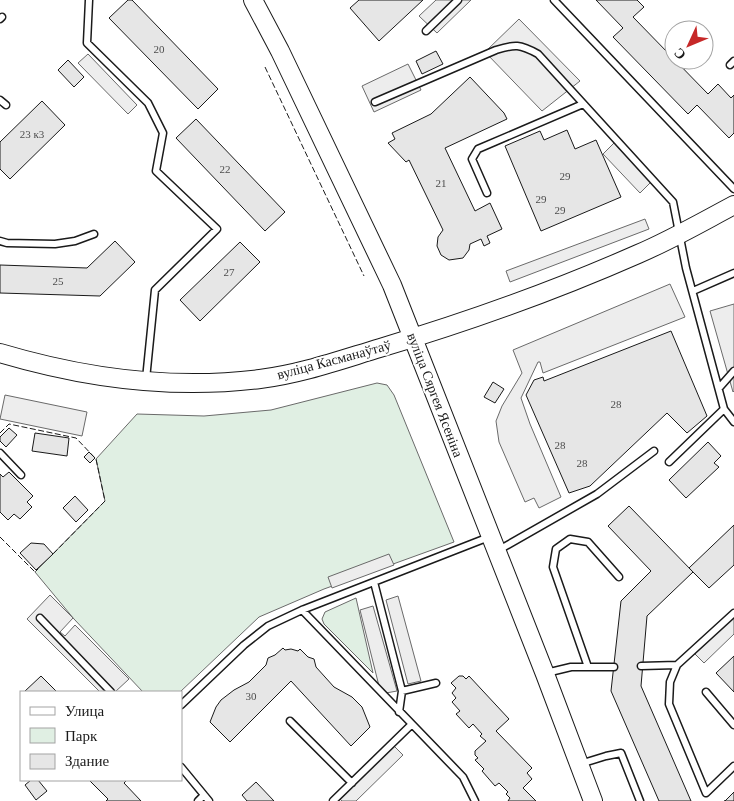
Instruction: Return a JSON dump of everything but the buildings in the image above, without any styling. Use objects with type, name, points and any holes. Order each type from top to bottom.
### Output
[{"type":"main road","name":"вуліца Сяргея Ясеніна","points":[[254,0],[319,130],[392,285],[593,801]]},
{"type":"main road","name":"вуліца Касманаўтаў","points":[[0,355],[77,373],[146,382],[213,382],[261,379],[316,368],[413,338],[571,281],[639,254],[734,204]]},
{"type":"lane","points":[[89,0],[87,42],[148,103],[163,133],[156,171],[217,228],[155,290],[146,382]]},
{"type":"lane","points":[[426,31],[458,0]]},
{"type":"lane","points":[[554,0],[734,189]]},
{"type":"lane","points":[[375,102],[496,50],[513,45],[525,46],[538,54],[673,202],[678,234],[718,388],[724,409],[734,422]]},
{"type":"lane","points":[[0,100],[6,105]]},
{"type":"lane","points":[[487,193],[472,160],[478,149],[583,104]]},
{"type":"lane","points":[[0,240],[7,243],[55,244],[75,241],[94,234]]},
{"type":"lane","points":[[693,291],[734,273]]},
{"type":"lane","points":[[718,388],[734,371]]},
{"type":"lane","points":[[669,462],[724,409]]},
{"type":"lane","points":[[182,704],[256,634],[268,626],[302,610],[374,582],[493,544],[597,494],[654,451]]},
{"type":"lane","points":[[0,453],[21,475]]},
{"type":"lane","points":[[588,667],[552,567],[556,549],[570,539],[588,542],[619,577]]},
{"type":"lane","points":[[374,582],[402,691],[399,712]]},
{"type":"lane","points":[[302,610],[463,777],[475,801]]},
{"type":"lane","points":[[734,612],[677,666],[670,682],[669,704],[706,793],[734,766]]},
{"type":"lane","points":[[40,618],[109,691]]},
{"type":"lane","points":[[545,674],[571,666],[614,667]]},
{"type":"lane","points":[[641,666],[677,666]]},
{"type":"lane","points":[[402,691],[436,683]]},
{"type":"lane","points":[[706,692],[734,725]]},
{"type":"lane","points":[[290,721],[352,783]]},
{"type":"lane","points":[[332,801],[411,725]]},
{"type":"lane","points":[[579,765],[620,753],[640,801]]},
{"type":"lane","points":[[182,768],[209,801]]},
{"type":"lane","points":[[198,801],[204,794]]},
{"type":"green space","points":[[377,383],[387,385],[394,395],[454,542],[324,589],[259,617],[181,691],[142,691],[74,619],[35,572],[105,501],[96,459],[137,414],[204,416],[271,410]]},
{"type":"green space","points":[[356,598],[373,673],[324,624],[322,619],[325,612]]},
{"type":"shaded area","points":[[436,0],[471,0],[437,33],[419,16]]},
{"type":"shaded area","points":[[519,19],[580,81],[542,111],[485,52]]},
{"type":"shaded area","points":[[88,54],[137,105],[128,114],[78,63]]},
{"type":"shaded area","points":[[408,64],[421,90],[374,112],[362,86]]},
{"type":"shaded area","points":[[614,143],[651,182],[640,193],[603,154]]},
{"type":"shaded area","points":[[645,219],[649,229],[510,282],[506,271]]},
{"type":"shaded area","points":[[670,284],[685,317],[543,373],[540,362],[538,362],[521,398],[561,497],[539,508],[534,498],[525,502],[499,442],[496,421],[502,406],[522,373],[513,350]]},
{"type":"shaded area","points":[[734,304],[734,391],[733,392],[710,311]]},
{"type":"shaded area","points":[[5,395],[87,412],[82,436],[0,419]]},
{"type":"shaded area","points":[[389,554],[394,565],[332,588],[328,577]]},
{"type":"shaded area","points":[[50,595],[73,618],[60,632],[65,636],[75,625],[129,679],[116,691],[99,691],[27,619]]},
{"type":"shaded area","points":[[398,596],[421,681],[408,684],[386,600]]},
{"type":"shaded area","points":[[373,606],[397,691],[386,693],[379,686],[360,610]]},
{"type":"shaded area","points":[[734,616],[734,634],[704,663],[695,654]]},
{"type":"shaded area","points":[[394,746],[403,755],[356,801],[342,801],[340,799]]},
{"type":"fence","points":[[265,67],[364,276]]},
{"type":"fence","points":[[0,433],[9,424],[76,438],[96,459],[105,501],[52,555]]},
{"type":"fence","points":[[0,537],[35,572],[38,569]]}]
